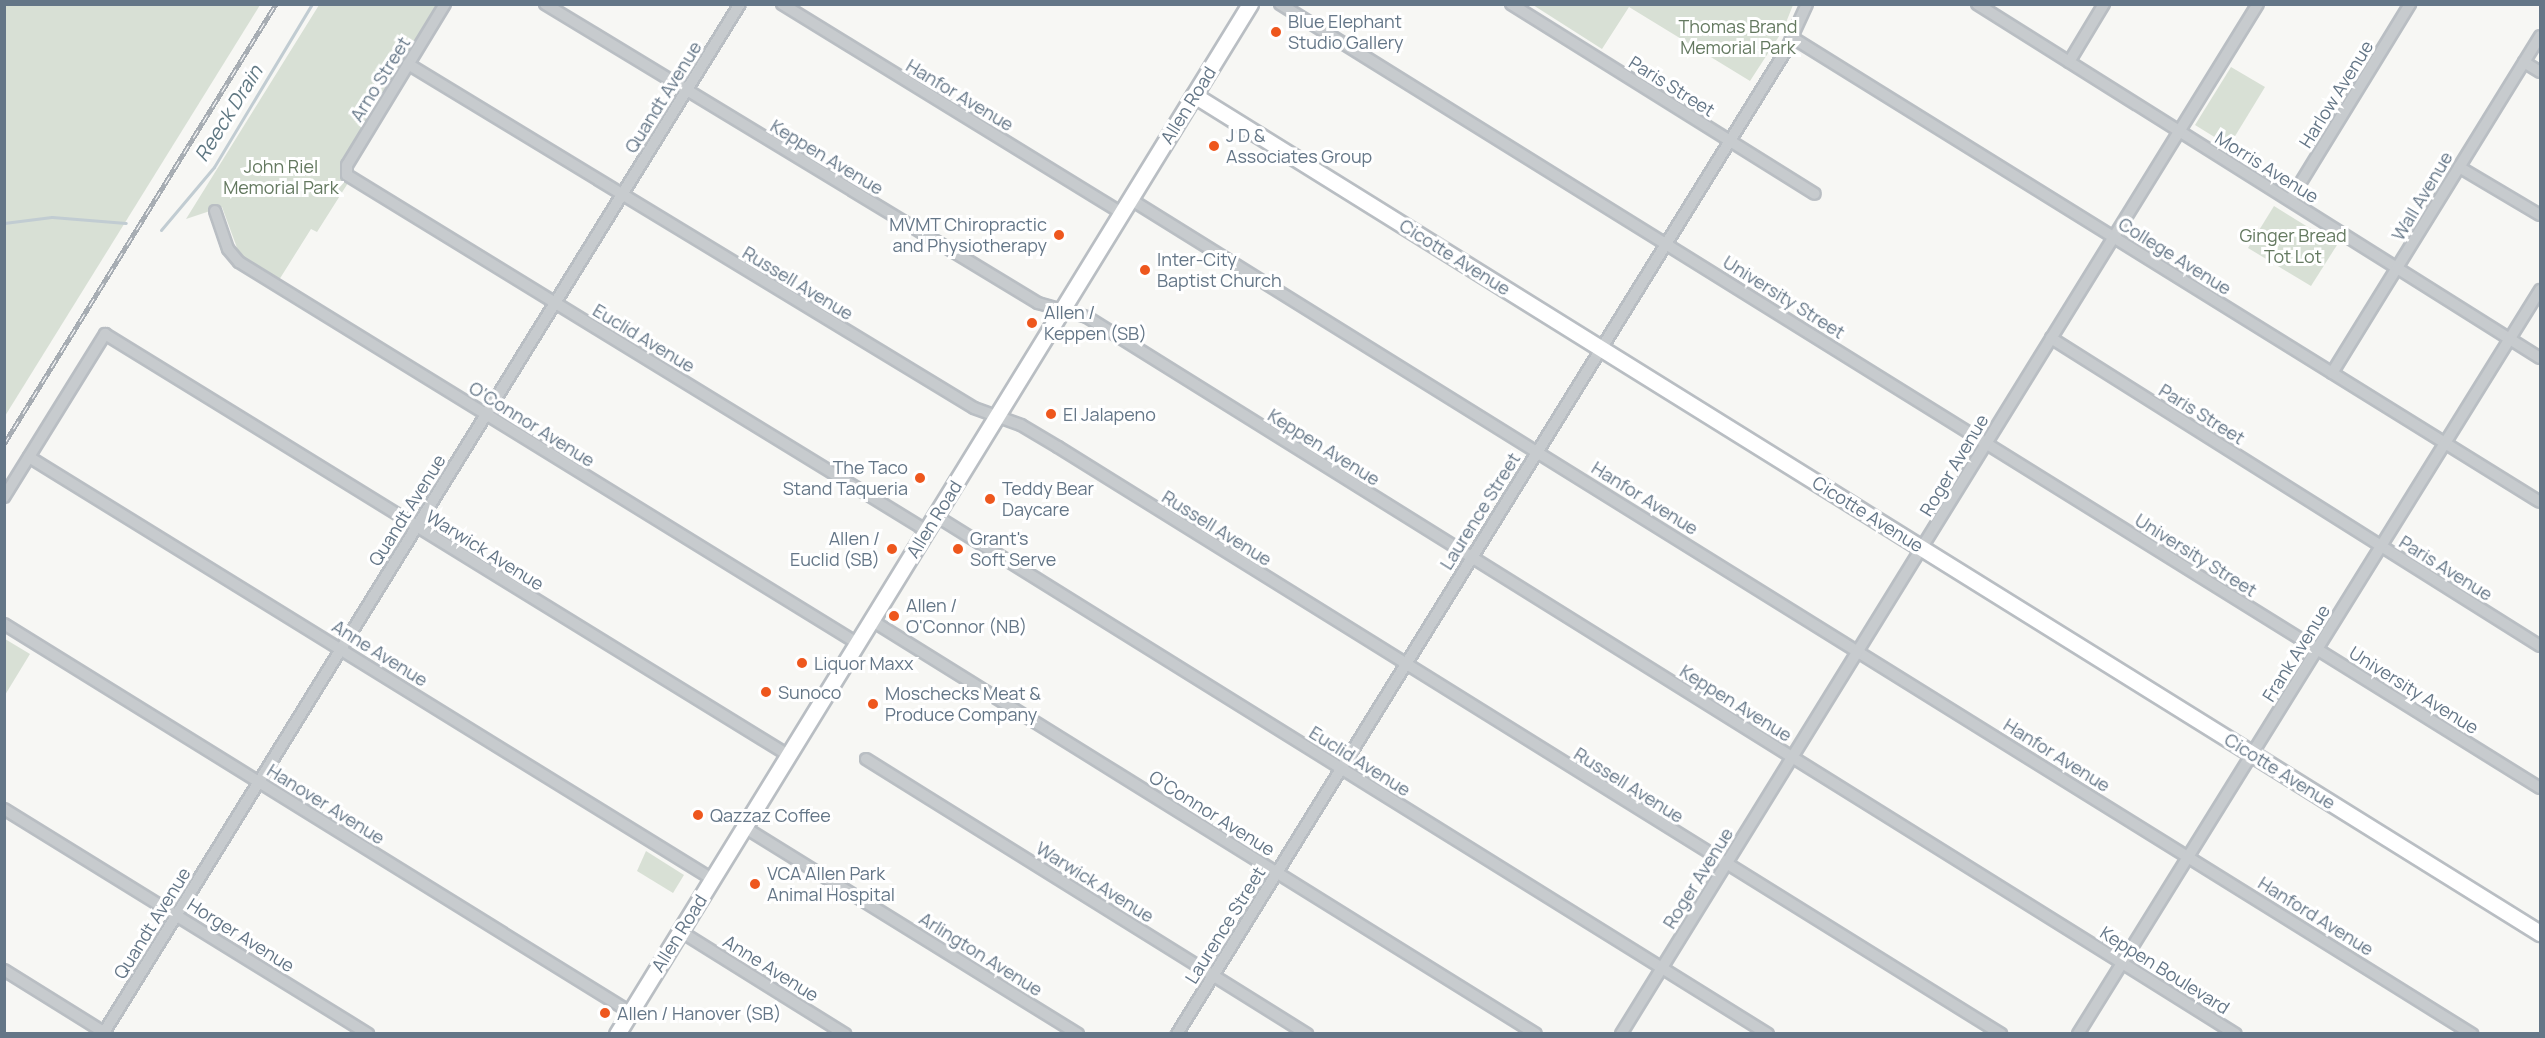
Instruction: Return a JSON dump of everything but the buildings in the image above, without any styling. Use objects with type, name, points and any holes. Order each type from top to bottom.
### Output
[{"type":"street","name":"Arno Street","points":[[346,172],[347,165],[445,4]]},
{"type":"street","name":"Keppen Avenue","points":[[545,4],[1038,303],[1087,317],[2076,934]]},
{"type":"street","name":"Quandt Avenue","points":[[105,1033],[415,526],[740,4]]},
{"type":"street","name":"Hanfor Avenue","points":[[782,4],[1122,213]]},
{"type":"street","name":"Allen Road","points":[[617,1034],[1250,4]]},
{"type":"street","name":"University Street","points":[[1280,4],[1987,442],[2270,621]]},
{"type":"street","name":"Paris Street","points":[[1511,4],[1815,194]]},
{"type":"street","name":"Laurence Street","points":[[1177,1034],[1793,38],[1807,4]]},
{"type":"street","name":"Morris Avenue","points":[[1977,4],[2541,358]]},
{"type":"street","points":[[2069,62],[2104,4]]},
{"type":"street","name":"Roger Avenue","points":[[1621,1034],[2258,4]]},
{"type":"street","name":"Harlow Avenue","points":[[2290,200],[2410,4]]},
{"type":"street","name":"Wall Avenue","points":[[2332,373],[2541,36]]},
{"type":"street","name":"College Avenue","points":[[1793,38],[2541,502]]},
{"type":"street","points":[[2524,62],[2541,72]]},
{"type":"street","name":"Russell Avenue","points":[[408,64],[974,408],[997,416],[1049,442],[1725,865],[2001,1034]]},
{"type":"street","name":"Cicotte Avenue","points":[[1194,95],[2541,933]]},
{"type":"street","points":[[2459,166],[2541,215]]},
{"type":"street","name":"Euclid Avenue","points":[[346,172],[927,531]]},
{"type":"street","name":"Hanfor Avenue","points":[[1130,199],[2141,826]]},
{"type":"street","name":"O'Connor Avenue","points":[[215,211],[228,249],[238,262],[857,643]]},
{"type":"street","name":"Frank Avenue","points":[[2078,1034],[2541,290]]},
{"type":"street","name":"Warwick Avenue","points":[[29,457],[105,334],[788,755]]},
{"type":"street","name":"Paris Street","points":[[2051,338],[2336,516]]},
{"type":"street","points":[[4,497],[29,457]]},
{"type":"street","name":"Anne Avenue","points":[[29,457],[712,879]]},
{"type":"street","name":"Euclid Avenue","points":[[936,516],[1768,1034]]},
{"type":"street","name":"Paris Avenue","points":[[2336,516],[2541,646]]},
{"type":"street","name":"O'Connor Avenue","points":[[871,620],[1536,1034]]},
{"type":"street","name":"University Avenue","points":[[2270,621],[2541,788]]},
{"type":"street","name":"Hanover Avenue","points":[[4,624],[630,1012]]},
{"type":"street","name":"Warwick Avenue","points":[[866,759],[1307,1034]]},
{"type":"street","name":"Horger Avenue","points":[[4,810],[368,1034]]},
{"type":"street","name":"Hanford Avenue","points":[[2141,826],[2472,1034]]},
{"type":"street","name":"Arlington Avenue","points":[[744,827],[1078,1034]]},
{"type":"street","name":"Anne Avenue","points":[[680,931],[845,1034]]},
{"type":"street","name":"Keppen Boulevard","points":[[2076,934],[2236,1034]]},
{"type":"street","points":[[4,970],[105,1033]]},
{"type":"green space","points":[[4,5],[260,5],[5,416]]},
{"type":"green space","name":"John Riel Memorial Park","points":[[319,5],[439,5],[342,161],[341,174],[348,183],[317,232],[311,229],[279,280],[240,256],[222,207],[186,219]]},
{"type":"green space","name":"Thomas Brand Memorial Park","points":[[1533,5],[1793,5],[1783,30],[1750,81],[1629,7],[1602,49]]},
{"type":"green space","points":[[2231,67],[2265,87],[2229,146],[2195,125]]},
{"type":"green space","name":"Ginger Bread Tot Lot","points":[[2274,206],[2337,245],[2311,286],[2248,248]]},
{"type":"green space","points":[[5,639],[30,654],[5,695]]},
{"type":"green space","points":[[646,851],[684,875],[673,893],[637,871]]},
{"type":"waterway","name":"Reeck Drain","points":[[161,230],[214,167],[312,4]]},
{"type":"waterway","name":"Reeck Drain","points":[[4,223],[52,217],[126,223]]},
{"type":"railway","points":[[4,444],[276,4]]},
{"type":"place","name":"Blue Elephant Studio Gallery","points":[[1276,32]]},
{"type":"place","name":"J D & Associates Group","points":[[1214,146]]},
{"type":"place","name":"MVMT Chiropractic and Physiotherapy","points":[[1059,235]]},
{"type":"place","name":"Inter-City Baptist Church","points":[[1145,270]]},
{"type":"place","name":"Allen / Keppen (SB)","points":[[1032,323]]},
{"type":"place","name":"El Jalapeno","points":[[1051,414]]},
{"type":"place","name":"The Taco Stand Taqueria","points":[[920,478]]},
{"type":"place","name":"Teddy Bear Daycare","points":[[990,499]]},
{"type":"place","name":"Allen / Euclid (SB)","points":[[892,549]]},
{"type":"place","name":"Grant's Soft Serve","points":[[958,549]]},
{"type":"place","name":"Allen / O'Connor (NB)","points":[[894,616]]},
{"type":"place","name":"Liquor Maxx","points":[[802,663]]},
{"type":"place","name":"Sunoco","points":[[766,692]]},
{"type":"place","name":"Moschecks Meat & Produce Company","points":[[873,704]]},
{"type":"place","name":"Qazzaz Coffee","points":[[698,815]]},
{"type":"place","name":"VCA Allen Park Animal Hospital","points":[[755,884]]},
{"type":"place","name":"Allen / Hanover (SB)","points":[[605,1013]]}]
